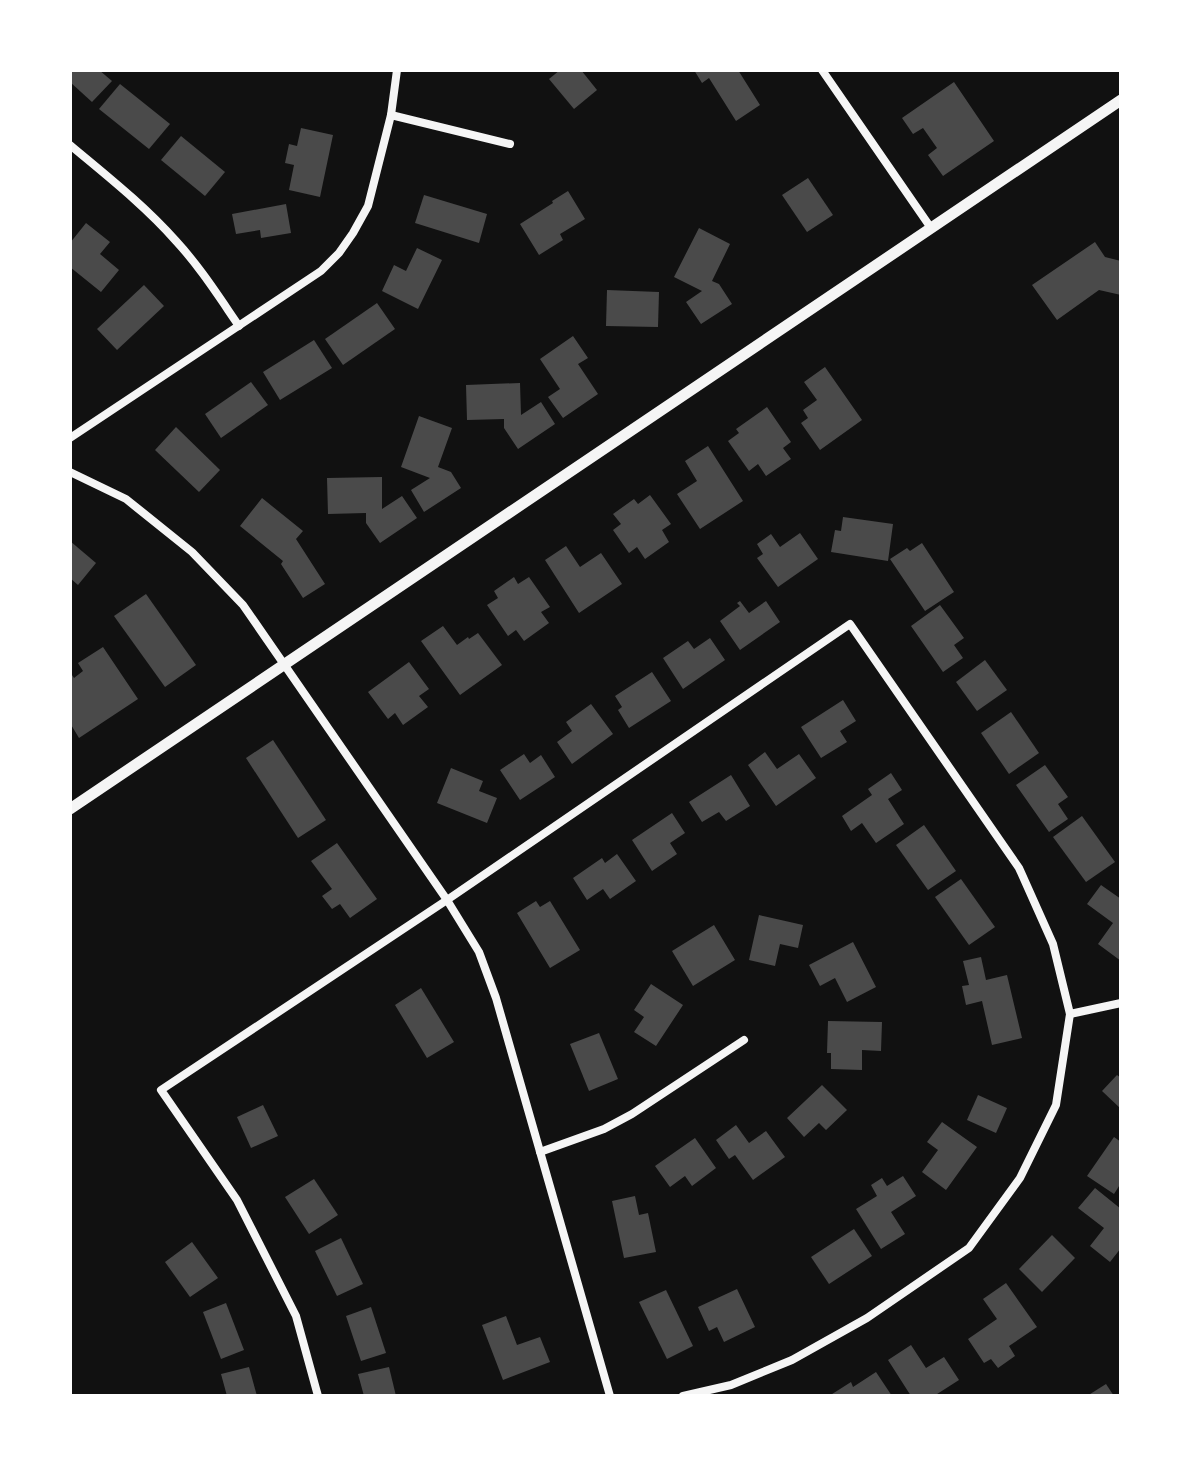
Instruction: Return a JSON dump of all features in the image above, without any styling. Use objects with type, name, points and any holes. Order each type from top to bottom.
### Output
[{"type":"street","points":[[70,438],[321,271],[339,253],[368,206],[391,115],[397,70]]},
{"type":"street","points":[[822,70],[931,228]]},
{"type":"street","points":[[70,809],[1121,100]]},
{"type":"street","points":[[391,115],[510,144]]},
{"type":"street","points":[[70,145],[142,206],[177,242],[239,326]]},
{"type":"street","points":[[70,472],[126,499],[192,552],[243,605],[447,900],[479,952],[496,998],[610,1396]]},
{"type":"street","points":[[318,1396],[296,1316],[277,1277],[237,1200],[161,1090],[447,900],[850,624],[1019,868],[1053,944],[1070,1014],[1056,1105],[1020,1178],[969,1248],[867,1318],[792,1360],[731,1385],[683,1396]]},
{"type":"street","points":[[1070,1014],[1121,1003]]},
{"type":"street","points":[[540,1152],[604,1129],[632,1114],[744,1040]]},
{"type":"building","points":[[70,70],[99,70],[112,81],[92,102],[70,82]]},
{"type":"building","points":[[560,70],[581,70],[597,90],[574,109],[549,79]]},
{"type":"building","points":[[694,70],[738,70],[760,105],[736,121],[709,78],[702,83]]},
{"type":"building","points":[[954,82],[994,141],[943,176],[928,155],[937,148],[923,128],[913,134],[902,118]]},
{"type":"building","points":[[120,84],[170,124],[149,149],[99,109]]},
{"type":"building","points":[[301,128],[333,135],[320,197],[289,190],[294,165],[285,163],[289,144],[297,146]]},
{"type":"building","points":[[181,136],[225,172],[205,196],[161,160]]},
{"type":"building","points":[[808,178],[833,215],[807,232],[782,195]]},
{"type":"building","points":[[568,191],[585,219],[560,234],[563,240],[539,255],[520,224]]},
{"type":"building","points":[[424,195],[487,214],[479,243],[415,223]]},
{"type":"building","points":[[286,204],[291,233],[261,238],[260,230],[236,234],[232,214]]},
{"type":"building","points":[[86,223],[110,242],[100,254],[119,270],[101,292],[70,267],[70,243]]},
{"type":"building","points":[[699,228],[730,244],[712,281],[719,284],[732,304],[701,324],[686,302],[702,291],[674,277]]},
{"type":"building","points":[[1095,242],[1105,257],[1121,261],[1121,295],[1099,290],[1057,320],[1032,285]]},
{"type":"building","points":[[417,248],[442,260],[418,309],[382,291],[394,265],[406,271]]},
{"type":"building","points":[[144,285],[164,306],[117,350],[97,329]]},
{"type":"building","points":[[607,290],[659,292],[658,327],[606,326]]},
{"type":"building","points":[[377,303],[395,329],[343,365],[325,339]]},
{"type":"building","points":[[573,336],[588,358],[578,364],[598,394],[563,418],[548,397],[560,389],[540,359]]},
{"type":"building","points":[[314,340],[332,368],[280,400],[263,372]]},
{"type":"building","points":[[825,367],[862,420],[820,450],[801,423],[808,418],[803,410],[817,400],[804,382]]},
{"type":"building","points":[[251,382],[268,405],[221,438],[205,414]]},
{"type":"building","points":[[520,383],[521,415],[541,402],[555,424],[518,449],[504,428],[504,419],[467,420],[466,385]]},
{"type":"building","points":[[767,407],[791,442],[783,448],[791,459],[766,476],[758,464],[749,471],[728,441],[739,433],[736,429]]},
{"type":"building","points":[[419,416],[452,428],[438,467],[451,472],[461,488],[424,512],[411,490],[430,478],[401,467]]},
{"type":"building","points":[[176,427],[220,470],[199,492],[155,450]]},
{"type":"building","points":[[708,446],[743,501],[700,529],[677,494],[697,481],[685,461]]},
{"type":"building","points":[[382,477],[382,509],[402,496],[417,518],[380,543],[366,523],[366,513],[328,514],[327,478]]},
{"type":"building","points":[[650,495],[671,524],[662,530],[669,542],[645,559],[637,547],[629,553],[613,530],[621,524],[613,514],[634,499],[638,504]]},
{"type":"building","points":[[262,498],[303,531],[296,539],[325,584],[303,598],[281,564],[283,561],[240,526]]},
{"type":"building","points":[[843,517],[893,524],[888,561],[831,552],[835,530],[841,531]]},
{"type":"building","points":[[800,533],[818,559],[778,587],[757,558],[763,554],[757,544],[771,534],[780,547]]},
{"type":"building","points":[[70,541],[96,563],[78,585],[70,578]]},
{"type":"building","points":[[922,543],[954,592],[925,611],[890,559]]},
{"type":"building","points":[[566,546],[580,567],[601,553],[622,584],[579,613],[545,560]]},
{"type":"building","points":[[514,577],[518,584],[529,577],[550,607],[541,612],[549,623],[524,641],[516,630],[508,636],[487,605],[498,598],[494,591]]},
{"type":"building","points":[[146,594],[196,665],[165,687],[114,616]]},
{"type":"building","points":[[740,601],[749,613],[766,601],[780,622],[740,650],[720,621],[740,606],[737,603]]},
{"type":"building","points":[[940,605],[964,638],[954,645],[963,658],[943,672],[911,626]]},
{"type":"building","points":[[443,626],[457,645],[478,633],[502,665],[460,695],[421,641]]},
{"type":"building","points":[[710,638],[725,660],[683,689],[663,658],[688,641],[694,649]]},
{"type":"building","points":[[103,647],[138,699],[79,738],[70,723],[70,672],[74,678],[83,671],[78,663]]},
{"type":"building","points":[[985,660],[1007,690],[977,711],[956,682]]},
{"type":"building","points":[[409,662],[429,689],[419,696],[428,707],[403,725],[395,713],[388,719],[368,692]]},
{"type":"building","points":[[652,672],[671,701],[629,728],[618,710],[622,707],[615,696]]},
{"type":"building","points":[[843,700],[856,721],[840,731],[847,742],[821,758],[801,727]]},
{"type":"building","points":[[591,704],[613,734],[572,764],[557,742],[572,731],[566,722]]},
{"type":"building","points":[[1011,712],[1039,753],[1009,774],[981,733]]},
{"type":"building","points":[[273,740],[326,820],[298,838],[246,758]]},
{"type":"building","points":[[765,752],[777,769],[799,754],[816,778],[776,806],[748,765]]},
{"type":"building","points":[[524,754],[530,763],[541,755],[555,777],[520,800],[500,770]]},
{"type":"building","points":[[1045,765],[1068,797],[1058,804],[1068,819],[1049,832],[1016,785]]},
{"type":"building","points":[[451,768],[483,781],[479,791],[497,798],[487,823],[437,803]]},
{"type":"building","points":[[891,773],[902,790],[888,799],[904,824],[876,843],[862,823],[851,831],[842,816],[872,795],[868,789]]},
{"type":"building","points":[[731,775],[750,806],[726,821],[719,812],[702,822],[689,802]]},
{"type":"building","points":[[672,813],[685,833],[670,843],[677,854],[652,871],[632,840]]},
{"type":"building","points":[[1082,816],[1115,862],[1086,882],[1053,837]]},
{"type":"building","points":[[924,825],[956,871],[928,890],[896,845]]},
{"type":"building","points":[[337,843],[377,899],[350,918],[340,904],[332,909],[322,896],[332,889],[311,861]]},
{"type":"building","points":[[617,854],[636,881],[610,899],[603,889],[587,900],[573,878],[602,858],[605,863]]},
{"type":"building","points":[[961,879],[995,927],[969,945],[935,897]]},
{"type":"building","points":[[1101,885],[1121,899],[1121,961],[1098,944],[1113,923],[1087,904]]},
{"type":"building","points":[[536,901],[540,907],[550,901],[580,950],[550,968],[517,913]]},
{"type":"building","points":[[759,915],[803,925],[798,948],[780,944],[775,966],[749,960]]},
{"type":"building","points":[[714,925],[735,960],[693,986],[672,951]]},
{"type":"building","points":[[853,942],[876,987],[847,1002],[835,978],[820,986],[809,965]]},
{"type":"building","points":[[981,957],[986,980],[1007,975],[1022,1038],[992,1045],[982,1001],[966,1005],[962,986],[969,985],[963,961]]},
{"type":"building","points":[[651,984],[683,1005],[656,1046],[634,1032],[644,1017],[634,1010]]},
{"type":"building","points":[[421,988],[454,1042],[427,1058],[395,1005]]},
{"type":"building","points":[[828,1021],[882,1022],[881,1051],[862,1050],[862,1070],[831,1069],[831,1053],[827,1053]]},
{"type":"building","points":[[599,1033],[618,1079],[589,1091],[570,1044]]},
{"type":"building","points":[[1117,1075],[1121,1078],[1121,1109],[1102,1091]]},
{"type":"building","points":[[822,1085],[847,1110],[826,1130],[819,1123],[804,1137],[787,1118]]},
{"type":"building","points":[[978,1095],[1007,1108],[996,1133],[967,1120]]},
{"type":"building","points":[[263,1105],[278,1136],[251,1148],[237,1117]]},
{"type":"building","points":[[942,1122],[977,1147],[946,1190],[922,1172],[938,1150],[927,1142]]},
{"type":"building","points":[[736,1125],[749,1143],[766,1131],[785,1157],[753,1180],[735,1155],[729,1159],[716,1140]]},
{"type":"building","points":[[1114,1137],[1121,1142],[1121,1183],[1114,1194],[1087,1176]]},
{"type":"building","points":[[695,1138],[716,1168],[692,1186],[685,1176],[670,1187],[655,1166]]},
{"type":"building","points":[[903,1176],[916,1196],[891,1212],[905,1234],[881,1249],[856,1209],[877,1196],[871,1185],[882,1178],[887,1186]]},
{"type":"building","points":[[314,1179],[338,1215],[309,1234],[285,1197]]},
{"type":"building","points":[[1095,1188],[1121,1209],[1121,1248],[1110,1262],[1090,1246],[1104,1228],[1078,1208]]},
{"type":"building","points":[[635,1196],[639,1215],[648,1213],[656,1252],[624,1258],[612,1201]]},
{"type":"building","points":[[854,1229],[872,1256],[829,1284],[811,1257]]},
{"type":"building","points":[[1052,1235],[1075,1258],[1042,1292],[1019,1269]]},
{"type":"building","points":[[341,1238],[363,1284],[337,1296],[315,1251]]},
{"type":"building","points":[[192,1242],[218,1278],[190,1297],[165,1262]]},
{"type":"building","points":[[1006,1283],[1037,1327],[1009,1346],[1015,1356],[998,1368],[991,1359],[984,1363],[968,1339],[997,1319],[983,1299]]},
{"type":"building","points":[[737,1289],[755,1327],[724,1342],[717,1327],[709,1331],[698,1307]]},
{"type":"building","points":[[666,1290],[693,1346],[667,1359],[639,1302]]},
{"type":"building","points":[[226,1303],[244,1350],[221,1359],[203,1312]]},
{"type":"building","points":[[371,1307],[386,1353],[361,1361],[346,1316]]},
{"type":"building","points":[[506,1316],[517,1345],[540,1337],[550,1362],[503,1380],[482,1325]]},
{"type":"building","points":[[911,1345],[926,1368],[944,1357],[959,1380],[934,1396],[911,1396],[888,1360]]},
{"type":"building","points":[[249,1367],[257,1396],[227,1396],[221,1374]]},
{"type":"building","points":[[389,1367],[396,1396],[364,1396],[358,1374]]},
{"type":"building","points":[[876,1372],[892,1396],[829,1396],[851,1382],[853,1387]]},
{"type":"building","points":[[1106,1384],[1114,1396],[1087,1396]]}]
